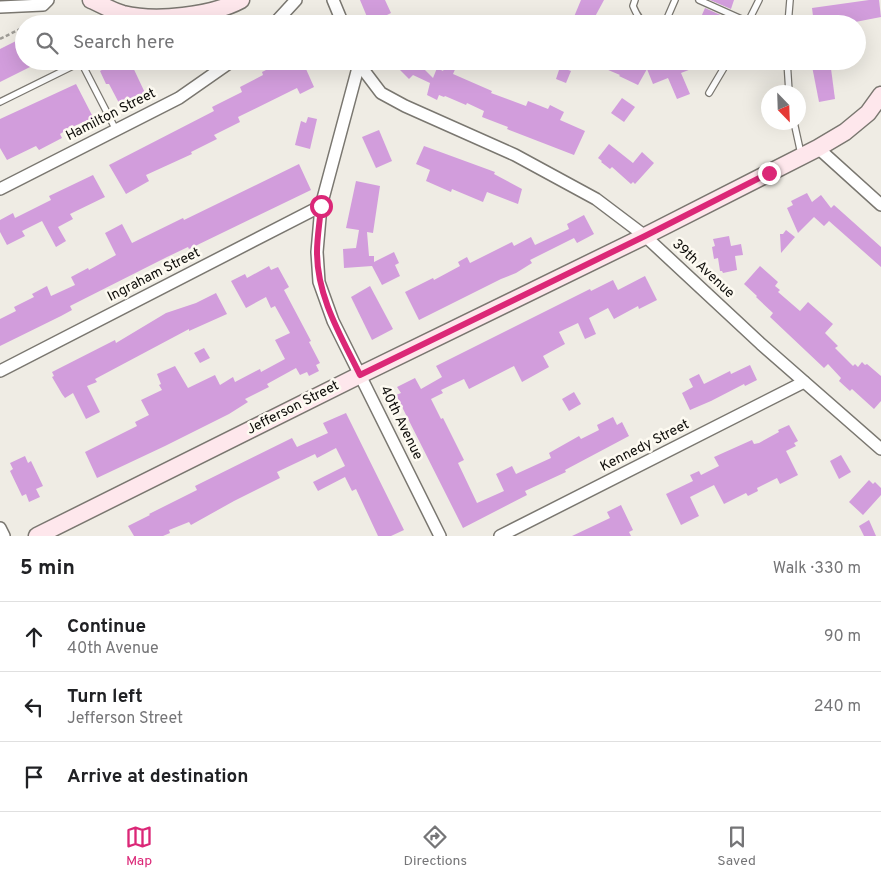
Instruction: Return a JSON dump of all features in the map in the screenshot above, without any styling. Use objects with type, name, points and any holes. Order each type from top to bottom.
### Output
[{"type":"street","points":[[0,7],[43,5],[48,0]]},
{"type":"street","points":[[91,0],[123,14],[133,15]]},
{"type":"street","points":[[188,15],[233,4],[241,0]]},
{"type":"street","points":[[282,15],[296,0]]},
{"type":"street","points":[[333,0],[339,15]]},
{"type":"street","name":"Hamilton Street","points":[[0,189],[179,98],[219,70]]},
{"type":"street","name":"40th Avenue","points":[[356,70],[321,206],[317,252],[320,282],[333,322],[440,536]]},
{"type":"street","name":"39th Avenue","points":[[363,70],[381,93],[405,106],[515,154],[596,199],[645,236],[881,450]]},
{"type":"street","name":"Jefferson Street","points":[[37,536],[645,236],[818,148],[845,132],[868,113],[881,95]]},
{"type":"street","points":[[818,148],[881,205]]},
{"type":"street","name":"Ingraham Street","points":[[0,371],[321,206]]},
{"type":"street","name":"Kennedy Street","points":[[500,536],[804,382]]},
{"type":"street","points":[[0,528],[4,536]]},
{"type":"lane","points":[[635,0],[633,6],[637,15]]},
{"type":"lane","points":[[669,15],[675,0]]},
{"type":"lane","points":[[699,0],[731,15]]},
{"type":"lane","points":[[752,15],[759,0]]},
{"type":"lane","points":[[789,15],[790,0]]},
{"type":"lane","points":[[0,102],[65,70]]},
{"type":"lane","points":[[85,70],[116,130]]},
{"type":"lane","points":[[709,92],[722,70]]},
{"type":"lane","points":[[788,70],[789,85]]},
{"type":"lane","points":[[796,130],[802,156]]},
{"type":"path","points":[[0,39],[15,32]]},
{"type":"building","points":[[360,0],[385,0],[391,13],[387,15],[366,15]]},
{"type":"building","points":[[581,0],[604,0],[596,15],[575,15]]},
{"type":"building","points":[[710,0],[734,0],[731,9]]},
{"type":"building","points":[[879,0],[881,17],[866,20],[866,15],[813,15],[812,8]]},
{"type":"building","points":[[705,8],[720,15],[702,15]]},
{"type":"building","points":[[15,42],[15,70],[24,70],[0,82],[0,49]]},
{"type":"building","points":[[134,70],[146,95],[128,104],[119,103],[100,71]]},
{"type":"building","points":[[266,70],[306,70],[314,87],[300,94],[297,88],[238,117],[240,122],[214,135],[217,139],[191,152],[192,154],[146,175],[149,181],[126,194],[109,165],[214,111],[212,107],[242,92],[240,87],[263,75],[262,72]]},
{"type":"building","points":[[400,70],[425,70],[433,78],[436,70],[455,70],[453,74],[492,91],[491,93],[526,106],[528,101],[548,109],[550,105],[564,112],[560,120],[585,131],[574,155],[507,129],[508,127],[482,117],[484,111],[467,103],[466,105],[439,95],[437,100],[427,95],[430,83],[413,75],[409,79]]},
{"type":"building","points":[[559,70],[571,71],[566,83],[556,79]]},
{"type":"building","points":[[608,70],[646,70],[638,85]]},
{"type":"building","points":[[647,70],[689,70],[681,73],[690,94],[677,99],[668,78],[653,84]]},
{"type":"building","points":[[813,70],[831,70],[835,99],[819,102]]},
{"type":"building","points":[[76,84],[93,117],[68,129],[60,134],[62,138],[39,150],[36,146],[7,160],[0,148],[0,119]]},
{"type":"building","points":[[622,98],[635,107],[624,122],[611,113]]},
{"type":"building","points":[[308,117],[317,119],[310,149],[295,145],[301,121],[306,123]]},
{"type":"building","points":[[379,130],[392,161],[376,168],[362,137]]},
{"type":"building","points":[[609,144],[633,163],[642,152],[654,163],[635,184],[633,182],[631,184],[612,167],[610,169],[598,158]]},
{"type":"building","points":[[424,146],[495,172],[494,174],[522,189],[518,204],[487,192],[483,202],[452,189],[451,192],[426,181],[430,170],[416,164]]},
{"type":"building","points":[[299,164],[311,190],[189,249],[188,247],[167,257],[70,306],[72,310],[0,346],[0,319],[16,311],[14,307],[34,297],[32,294],[47,286],[51,296],[75,285],[71,277],[88,268],[89,270],[116,255],[105,233],[122,224],[132,243]]},
{"type":"building","points":[[93,175],[105,197],[70,214],[73,219],[58,227],[66,241],[56,247],[42,221],[22,231],[25,236],[7,245],[0,232],[0,220],[13,213],[15,218],[51,200],[49,196]]},
{"type":"building","points":[[356,181],[380,186],[373,233],[367,232],[369,256],[374,256],[374,262],[394,252],[399,263],[395,265],[400,276],[382,285],[372,266],[344,268],[343,249],[356,248],[359,230],[346,228]]},
{"type":"building","points":[[807,193],[812,202],[821,195],[831,208],[834,205],[881,247],[881,267],[829,221],[824,226],[814,217],[798,233],[787,208],[793,205],[791,201]]},
{"type":"building","points":[[584,215],[594,234],[577,243],[574,238],[530,260],[532,263],[516,273],[419,320],[405,292],[433,278],[434,280],[460,266],[458,262],[467,257],[470,263],[512,242],[514,246],[531,237],[535,245],[569,229],[567,224]]},
{"type":"building","points":[[786,230],[795,237],[781,253],[780,234],[783,234]]},
{"type":"building","points":[[729,236],[731,246],[741,244],[743,255],[735,256],[737,270],[723,273],[720,271],[718,258],[714,259],[712,247],[715,246],[713,239]]},
{"type":"building","points":[[269,266],[271,270],[278,267],[289,287],[284,290],[311,341],[309,342],[320,363],[316,365],[319,371],[309,376],[307,372],[300,375],[296,368],[267,384],[269,387],[245,399],[248,402],[229,414],[97,478],[85,452],[137,426],[135,422],[149,415],[141,400],[162,390],[157,374],[175,366],[188,388],[215,375],[220,385],[233,377],[235,382],[260,369],[261,372],[285,359],[275,340],[290,333],[275,306],[271,308],[266,297],[246,308],[231,281],[245,274],[247,278]]},
{"type":"building","points":[[760,266],[778,282],[775,286],[780,290],[778,292],[800,311],[808,302],[833,324],[825,333],[838,346],[835,348],[853,366],[855,364],[858,367],[862,362],[881,376],[881,401],[874,409],[852,389],[850,391],[839,381],[841,378],[828,364],[824,368],[770,317],[773,313],[744,284]]},
{"type":"building","points":[[645,276],[657,300],[639,309],[638,306],[614,319],[608,308],[589,318],[596,334],[585,339],[578,323],[559,332],[565,344],[543,356],[549,367],[522,382],[514,366],[469,389],[464,379],[441,390],[443,393],[431,399],[441,419],[443,418],[464,460],[458,463],[477,503],[504,491],[496,474],[512,466],[516,474],[551,458],[549,453],[579,436],[581,439],[599,430],[597,425],[613,417],[617,425],[622,422],[629,436],[565,470],[566,472],[525,491],[527,495],[463,528],[396,395],[401,393],[397,387],[415,378],[421,389],[442,377],[436,366],[590,289],[591,291],[613,280],[618,290]]},
{"type":"building","points":[[370,286],[393,329],[372,340],[351,297]]},
{"type":"building","points":[[216,293],[227,314],[189,331],[189,329],[95,379],[97,382],[87,386],[100,412],[86,419],[73,393],[65,398],[52,377],[54,376],[52,372],[115,340],[116,343],[166,313],[196,303]]},
{"type":"building","points":[[204,348],[210,358],[200,363],[194,353]]},
{"type":"building","points":[[750,365],[757,380],[745,386],[744,384],[690,410],[682,393],[693,387],[689,379],[699,374],[704,384],[730,371],[731,374]]},
{"type":"building","points":[[574,392],[581,404],[569,411],[562,399]]},
{"type":"building","points":[[346,413],[404,530],[391,536],[378,536],[356,489],[352,491],[345,477],[318,491],[313,482],[345,466],[336,448],[317,458],[315,454],[277,472],[280,478],[191,525],[189,522],[169,530],[170,533],[163,536],[134,536],[128,526],[197,490],[195,486],[292,438],[297,447],[328,433],[323,423]]},
{"type":"building","points":[[789,425],[798,441],[794,443],[796,446],[786,451],[798,475],[780,484],[777,478],[757,488],[758,491],[748,496],[746,493],[724,504],[714,485],[690,497],[699,516],[681,525],[666,494],[693,481],[690,475],[699,471],[701,475],[719,466],[714,457],[752,440],[754,444],[759,443]]},
{"type":"building","points":[[841,455],[851,472],[839,479],[830,461]]},
{"type":"building","points":[[25,456],[28,463],[31,461],[43,486],[36,489],[40,497],[29,502],[26,494],[22,496],[10,471],[13,469],[10,463]]},
{"type":"building","points":[[869,480],[873,484],[875,482],[881,488],[881,495],[863,515],[849,502]]},
{"type":"building","points":[[621,505],[633,530],[629,532],[631,536],[572,536],[610,518],[607,512]]},
{"type":"building","points":[[869,520],[876,536],[864,536],[859,526]]},
{"type":"route","points":[[321,206],[317,252],[320,282],[333,322],[360,375],[645,236],[769,173]]}]
